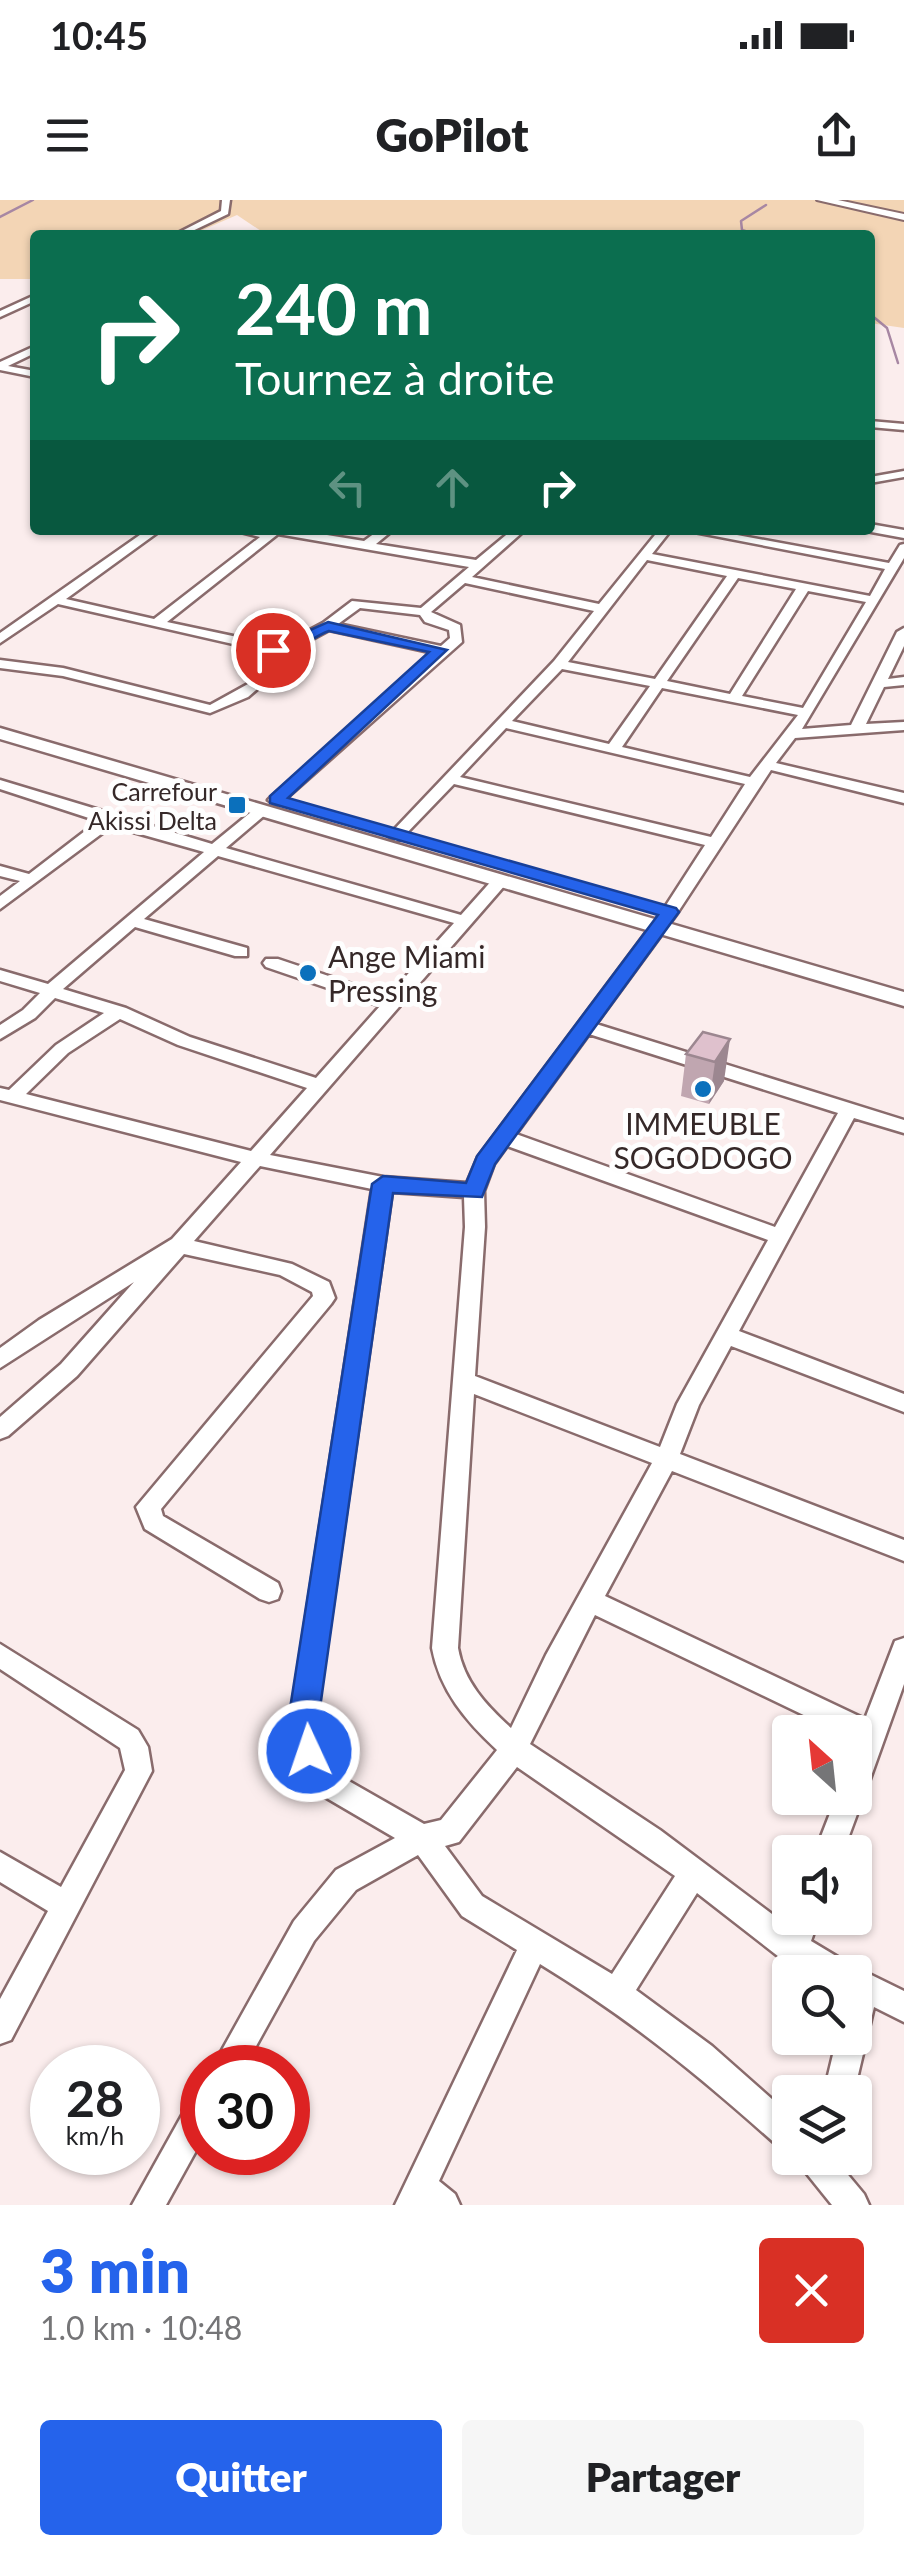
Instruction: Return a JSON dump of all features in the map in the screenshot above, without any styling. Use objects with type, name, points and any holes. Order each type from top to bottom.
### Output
[{"type":"highway","points":[[822,200],[904,214]]},
{"type":"highway","points":[[852,200],[904,214]]},
{"type":"main road","points":[[0,719],[500,881],[904,982]]},
{"type":"main road","points":[[0,733],[268,806],[396,836],[904,999]]},
{"type":"street","points":[[188,230],[225,212],[226,200]]},
{"type":"street","points":[[0,314],[30,300]]},
{"type":"street","points":[[0,366],[30,351]]},
{"type":"street","points":[[0,366],[30,373]]},
{"type":"street","points":[[898,426],[904,441]]},
{"type":"street","points":[[875,472],[884,477]]},
{"type":"street","points":[[875,479],[904,474]]},
{"type":"street","points":[[875,529],[904,534]]},
{"type":"street","points":[[0,639],[148,535]]},
{"type":"street","points":[[157,624],[270,535]]},
{"type":"street","points":[[292,535],[476,564]]},
{"type":"street","points":[[364,547],[380,535]]},
{"type":"street","points":[[424,612],[513,535]]},
{"type":"street","points":[[396,836],[559,664],[661,535]]},
{"type":"street","points":[[720,535],[897,564]]},
{"type":"street","points":[[803,1955],[515,1748],[469,1703],[448,1668],[445,1648],[475,1227],[474,1191],[485,1162],[503,1136],[664,919],[754,782],[807,714],[904,548]]},
{"type":"street","points":[[644,556],[873,600]]},
{"type":"street","points":[[613,750],[734,574]]},
{"type":"street","points":[[460,578],[603,609]]},
{"type":"street","points":[[733,699],[804,587]]},
{"type":"street","points":[[55,600],[248,645],[286,650]]},
{"type":"street","points":[[0,664],[63,672],[210,709],[222,706],[252,686],[280,661],[286,650],[357,604],[424,612],[430,620],[455,628],[458,633],[457,639],[440,650],[268,806],[214,849],[29,1014],[0,1034]]},
{"type":"street","points":[[328,626],[440,650]]},
{"type":"street","points":[[856,730],[903,635]]},
{"type":"street","points":[[559,664],[807,714]]},
{"type":"street","points":[[878,684],[904,681]]},
{"type":"street","points":[[505,724],[754,782]]},
{"type":"street","points":[[791,734],[904,726]]},
{"type":"street","points":[[768,764],[904,798]]},
{"type":"street","points":[[452,778],[715,842]]},
{"type":"street","points":[[0,784],[109,820],[464,920]]},
{"type":"street","points":[[0,904],[109,820]]},
{"type":"street","points":[[0,871],[31,879]]},
{"type":"street","points":[[0,1430],[69,1370],[500,881]]},
{"type":"street","points":[[132,921],[240,952]]},
{"type":"street","points":[[272,963],[392,1004]]},
{"type":"street","points":[[0,976],[120,1012],[184,1040],[319,1086]]},
{"type":"street","points":[[6,1096],[90,1026],[120,1012]]},
{"type":"street","points":[[582,1026],[904,1127]]},
{"type":"street","points":[[6,1096],[253,1158],[383,1184],[474,1191]]},
{"type":"street","points":[[239,2045],[304,1931],[346,1880],[422,1838],[448,1832],[515,1748],[589,1600],[667,1458],[688,1404],[850,1110]]},
{"type":"street","points":[[503,1136],[779,1236]]},
{"type":"street","points":[[383,1184],[304,1715],[309,1751],[323,1781],[422,1838],[472,1906],[616,1994],[701,2057],[772,2120]]},
{"type":"street","points":[[0,1360],[46,1326],[178,1245],[284,1270],[322,1288],[324,1298],[148,1507],[153,1522],[270,1590]]},
{"type":"street","points":[[726,1335],[904,1403]]},
{"type":"street","points":[[463,1380],[904,1551]]},
{"type":"street","points":[[589,1600],[830,1715]]},
{"type":"street","points":[[872,1735],[904,1649]]},
{"type":"street","points":[[0,1655],[129,1739],[135,1747],[139,1771],[0,2029]]},
{"type":"street","points":[[0,1866],[66,1906]]},
{"type":"street","points":[[616,1994],[693,1873]]},
{"type":"street","points":[[793,1950],[799,1935]]},
{"type":"street","points":[[425,2199],[534,1945]]},
{"type":"street","points":[[872,1991],[904,2007]]},
{"type":"street","points":[[148,2205],[180,2149]]},
{"type":"street","points":[[831,2175],[853,2205]]},
{"type":"shaded area","points":[[0,200],[904,200],[904,328],[875,324],[875,230],[260,230],[237,215],[202,230],[30,230],[30,279],[0,279]]},
{"type":"building","points":[[703,1032],[730,1039],[715,1062],[686,1054]]},
{"type":"waterway","points":[[0,217],[33,200]]},
{"type":"waterway","points":[[742,230],[741,221],[766,205]]},
{"type":"waterway","points":[[875,318],[887,328],[898,363]]},
{"type":"place","name":"Carrefour Akissi Delta","points":[[237,805]]},
{"type":"place","name":"Ange Miami Pressing","points":[[308,973]]},
{"type":"place","name":"IMMEUBLE SOGODOGO","points":[[703,1089]]},
{"type":"route","points":[[273,650],[286,650],[314,630],[328,626],[440,650],[276,800],[670,912],[485,1162],[474,1191],[383,1184],[304,1715],[309,1751]]}]
